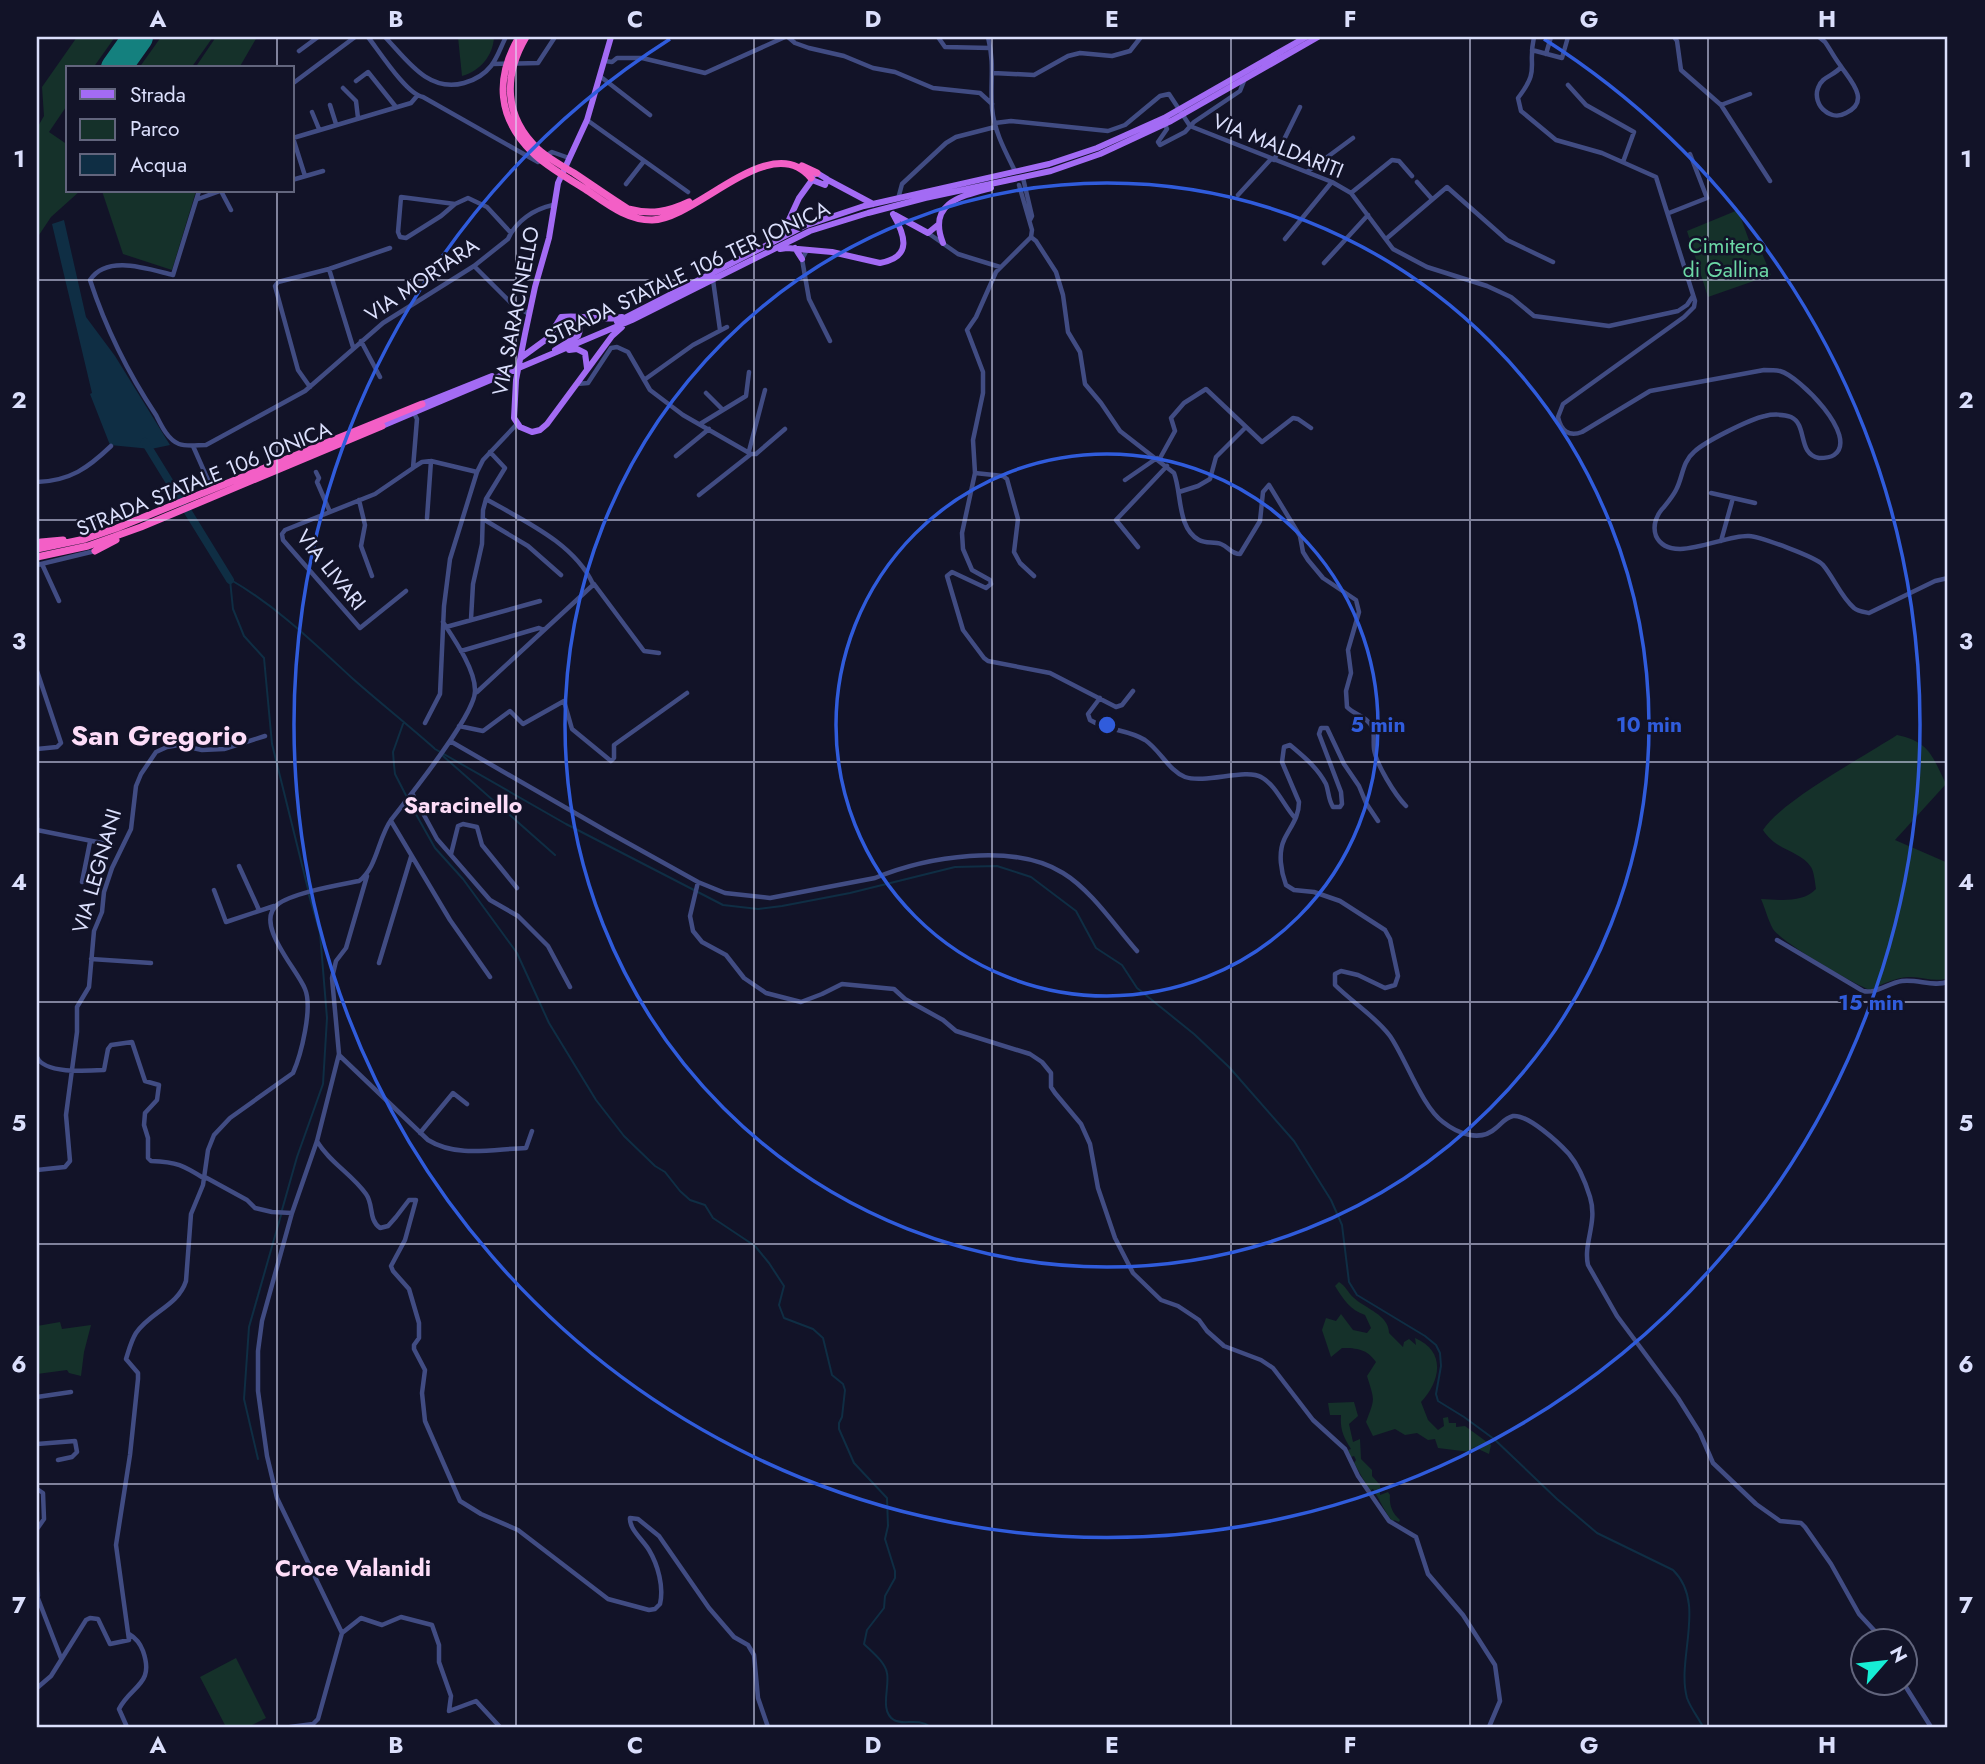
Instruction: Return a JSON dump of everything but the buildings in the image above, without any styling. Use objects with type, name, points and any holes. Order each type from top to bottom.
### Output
[{"type":"highway","points":[[519,37],[510,51],[503,73],[502,94],[507,115],[517,136],[534,155],[623,214],[650,220],[676,215],[749,169]]},
{"type":"highway","points":[[526,37],[516,53],[510,74],[511,108],[520,127],[540,151],[628,209],[650,213],[676,209],[749,169],[768,164],[790,165],[813,177]]},
{"type":"highway","name":"STRADA STATALE 106 TER JONICA","points":[[381,424],[422,404]]},
{"type":"highway","name":"STRADA STATALE 106 JONICA","points":[[38,543],[85,539],[149,519],[381,424]]},
{"type":"highway","name":"STRADA STATALE 106 JONICA","points":[[38,562],[141,527],[149,519]]},
{"type":"highway","points":[[95,551],[141,527]]},
{"type":"main road","name":"VIA SARACINELLO","points":[[517,424],[514,418],[516,380],[529,314],[549,238],[558,183],[587,120],[611,37]]},
{"type":"main road","name":"STRADA STATALE 106 TER JONICA","points":[[893,205],[1049,164],[1097,148],[1164,118],[1306,37]]},
{"type":"main road","name":"STRADA STATALE 106 TER JONICA","points":[[633,317],[804,226],[866,209],[1001,181],[1021,181],[1100,154],[1164,124],[1318,37]]},
{"type":"main road","points":[[780,238],[799,198],[813,177],[893,205],[928,233],[939,224]]},
{"type":"main road","points":[[943,243],[939,224],[942,213],[954,198],[998,186],[1001,181]]},
{"type":"main road","points":[[768,252],[794,248],[832,252],[880,263],[894,259],[904,245],[903,233],[893,205]]},
{"type":"main road","name":"STRADA STATALE 106 TER JONICA","points":[[381,424],[414,413],[558,351],[713,280],[810,231],[866,209]]},
{"type":"main road","points":[[794,248],[802,259]]},
{"type":"main road","points":[[521,358],[551,334],[558,320],[565,316],[598,320],[633,317]]},
{"type":"main road","points":[[558,351],[580,332],[577,321],[565,316]]},
{"type":"main road","points":[[517,424],[528,431],[540,430],[612,336],[633,317]]},
{"type":"main road","points":[[525,334],[540,344]]},
{"type":"main road","points":[[524,344],[540,344]]},
{"type":"main road","points":[[558,351],[582,351],[587,357],[587,368]]},
{"type":"main road","name":"STRADA STATALE 106 TER JONICA","points":[[422,404],[495,377]]},
{"type":"street","points":[[299,51],[318,37]]},
{"type":"street","points":[[294,83],[355,37]]},
{"type":"street","points":[[368,37],[417,96],[538,162],[552,152],[569,158]]},
{"type":"street","points":[[385,37],[424,77],[434,83],[457,85],[478,78],[492,64],[506,37]]},
{"type":"street","points":[[492,64],[538,63],[555,37]]},
{"type":"street","points":[[605,61],[642,58],[705,74],[786,37],[802,46],[895,72],[933,88],[980,93],[992,104]]},
{"type":"street","points":[[938,37],[945,47],[990,48]]},
{"type":"street","points":[[988,37],[997,136],[1014,169]]},
{"type":"street","points":[[993,73],[1034,75],[1068,56],[1080,53],[1112,56],[1130,51],[1141,37]]},
{"type":"street","points":[[1534,37],[1533,74],[1518,98],[1521,111],[1556,140],[1602,153],[1656,177],[1694,295],[1694,307],[1684,317],[1563,404],[1558,417],[1563,430],[1576,434],[1650,391],[1764,370],[1780,371],[1817,396],[1840,436],[1840,445],[1834,456],[1821,458],[1809,453],[1805,449],[1798,424],[1792,417],[1762,416],[1695,450],[1683,467],[1677,489],[1660,510],[1655,522],[1657,538],[1663,545],[1675,551],[1749,536],[1812,556],[1822,563],[1854,609],[1868,613],[1935,581],[1948,578]]},
{"type":"street","points":[[1546,54],[1551,37]]},
{"type":"street","points":[[1532,50],[1562,58],[1568,37]]},
{"type":"street","points":[[1674,37],[1677,41],[1681,70],[1721,105],[1770,181]]},
{"type":"street","points":[[1819,37],[1825,41],[1858,90],[1857,102],[1853,108],[1843,115],[1830,115],[1821,108],[1816,95],[1818,84],[1841,67]]},
{"type":"street","points":[[356,80],[368,72],[396,107]]},
{"type":"street","points":[[601,77],[650,115]]},
{"type":"street","points":[[1164,124],[1167,129],[1158,142],[1160,145],[1185,132],[1189,124],[1240,91],[1244,80]]},
{"type":"street","points":[[1568,85],[1586,105],[1634,132],[1623,162]]},
{"type":"street","points":[[343,88],[356,101],[358,118]]},
{"type":"street","name":"VIA MALDARITI","points":[[995,125],[1011,121],[1108,131],[1125,125],[1163,94],[1172,95],[1189,124],[1332,182],[1351,193],[1393,249],[1427,267],[1487,286],[1511,298],[1534,316],[1609,326],[1678,311],[1687,305],[1694,295]]},
{"type":"street","points":[[1721,105],[1750,94]]},
{"type":"street","points":[[294,137],[411,103],[417,96]]},
{"type":"street","points":[[330,105],[336,124]]},
{"type":"street","points":[[1238,195],[1272,159],[1300,107]]},
{"type":"street","points":[[312,112],[319,129]]},
{"type":"street","points":[[587,120],[688,192]]},
{"type":"street","points":[[893,205],[902,184],[946,143],[995,125]]},
{"type":"street","points":[[1307,172],[1353,138]]},
{"type":"street","points":[[294,144],[304,176]]},
{"type":"street","points":[[1669,214],[1707,198],[1690,155]]},
{"type":"street","points":[[626,184],[644,160]]},
{"type":"street","points":[[1351,193],[1392,160],[1399,160],[1412,176]]},
{"type":"street","points":[[294,179],[323,171]]},
{"type":"street","points":[[1021,181],[1032,216],[1031,237],[1056,272],[1063,295],[1068,332],[1080,352],[1085,384],[1120,431],[1167,466],[1176,476],[1190,534],[1204,542],[1219,543],[1240,554],[1261,520],[1263,492],[1269,485],[1300,536],[1303,552],[1308,560],[1324,578],[1356,600],[1359,612],[1348,650],[1351,673],[1346,691],[1347,707],[1370,723],[1378,761],[1395,793],[1406,806]]},
{"type":"street","points":[[1285,239],[1332,182]]},
{"type":"street","points":[[1418,182],[1432,199]]},
{"type":"street","points":[[1386,239],[1447,187],[1507,240],[1553,262]]},
{"type":"street","points":[[200,192],[173,275],[132,265],[105,267],[90,280],[120,355],[171,439],[179,444],[193,446],[208,493]]},
{"type":"street","points":[[197,199],[218,192]]},
{"type":"street","points":[[222,192],[231,211]]},
{"type":"street","points":[[455,204],[401,197],[398,232],[400,237],[406,238],[468,198],[487,207],[510,233]]},
{"type":"street","name":"VIA MORTARA","points":[[193,446],[206,445],[310,387],[383,323],[474,266],[508,239],[510,233],[527,216],[553,205]]},
{"type":"street","points":[[1324,263],[1368,215]]},
{"type":"street","points":[[928,233],[958,254],[1000,267]]},
{"type":"street","points":[[1031,237],[996,272],[976,317],[967,330],[983,372],[973,440],[975,473],[962,533],[963,549],[972,570],[991,584],[986,588],[951,572],[947,576],[962,630],[988,661],[1050,673],[1119,707],[1133,691]]},
{"type":"street","points":[[310,387],[298,370],[275,286],[278,282],[390,248]]},
{"type":"street","points":[[808,249],[802,259],[809,299],[830,341]]},
{"type":"street","points":[[474,266],[510,302],[529,314]]},
{"type":"street","points":[[329,268],[353,347]]},
{"type":"street","points":[[713,280],[720,330]]},
{"type":"street","points":[[644,380],[727,327]]},
{"type":"street","points":[[361,341],[380,377]]},
{"type":"street","points":[[576,384],[588,383],[611,348],[617,347],[628,352],[650,390],[683,415],[750,452],[756,454],[785,429]]},
{"type":"street","points":[[700,424],[746,396],[749,372]]},
{"type":"street","points":[[1125,480],[1158,459],[1175,431],[1171,418],[1184,403],[1204,390],[1208,389],[1262,442],[1293,418],[1311,428]]},
{"type":"street","points":[[699,495],[750,452],[765,390]]},
{"type":"street","points":[[706,393],[722,409]]},
{"type":"street","points":[[413,468],[417,419],[414,413]]},
{"type":"street","name":"VIA SARACINELLO","points":[[425,723],[440,694],[450,559],[477,472],[490,452],[517,424]]},
{"type":"street","points":[[1179,492],[1210,479],[1216,457],[1247,427]]},
{"type":"street","points":[[676,456],[709,429]]},
{"type":"street","points":[[37,482],[48,482],[83,471],[111,446]]},
{"type":"street","points":[[471,619],[473,584],[482,544],[482,519],[486,499],[505,468],[490,452]]},
{"type":"street","points":[[427,518],[430,461],[477,472]]},
{"type":"street","name":"VIA LIVARI","points":[[406,591],[360,628],[283,540],[282,534],[285,530],[375,494],[422,462],[430,461]]},
{"type":"street","points":[[1138,547],[1116,520],[1167,466]]},
{"type":"street","points":[[316,472],[317,482],[330,512]]},
{"type":"street","points":[[975,473],[1003,476],[1007,479],[1018,519],[1014,552],[1020,563],[1034,576]]},
{"type":"street","points":[[1711,493],[1755,503]]},
{"type":"street","points":[[1721,541],[1733,498]]},
{"type":"street","points":[[486,499],[540,531],[577,559],[644,651],[659,653]]},
{"type":"street","points":[[359,500],[365,524],[361,545],[372,576]]},
{"type":"street","points":[[482,519],[527,546],[561,575]]},
{"type":"street","points":[[59,601],[38,562],[95,551]]},
{"type":"street","points":[[342,1633],[277,1498],[267,1456],[258,1391],[258,1351],[262,1321],[292,1213],[317,1141],[339,1055],[332,978],[336,961],[346,948],[367,875],[385,828],[449,742],[471,706],[476,692],[594,584]]},
{"type":"street","points":[[476,692],[461,651],[445,624],[540,601]]},
{"type":"street","points":[[461,651],[539,628],[544,630]]},
{"type":"street","points":[[37,671],[61,743],[57,747],[37,749]]},
{"type":"street","points":[[459,726],[483,731],[510,711],[523,724],[564,701],[572,729],[611,761],[614,758],[614,745],[687,693]]},
{"type":"street","points":[[1100,698],[1088,714],[1090,720],[1107,729],[1125,731],[1142,738],[1184,776],[1262,777],[1296,818]]},
{"type":"street","points":[[1378,821],[1344,764],[1331,732],[1324,727],[1320,730],[1341,792],[1340,807],[1333,807],[1326,785],[1316,768],[1290,745],[1283,750],[1282,762],[1299,803],[1296,818],[1282,848],[1286,885],[1294,890],[1314,892],[1340,901],[1382,927],[1390,939],[1398,976],[1395,985],[1385,988],[1358,975],[1341,971],[1335,974],[1335,985],[1387,1033],[1439,1120],[1454,1130],[1476,1136],[1489,1134],[1510,1116],[1519,1116],[1535,1124],[1568,1154],[1590,1197],[1592,1210],[1591,1236],[1586,1257],[1588,1265],[1617,1316],[1650,1364],[1678,1398],[1700,1433],[1713,1463],[1756,1504],[1780,1521],[1801,1523],[1805,1527],[1831,1564],[1859,1614],[1872,1628]]},
{"type":"street","name":"VIA LEGNANI","points":[[37,1170],[65,1167],[69,1163],[66,1115],[77,1032],[77,1007],[89,987],[93,938],[112,868],[131,829],[136,786],[156,752],[167,747],[179,745],[202,750],[224,749],[265,736]]},
{"type":"street","points":[[449,742],[698,882],[725,893],[770,898],[875,878],[889,872],[955,858],[981,855],[1025,859],[1045,863],[1065,874],[1115,924],[1137,951]]},
{"type":"street","points":[[411,794],[437,839],[490,900],[518,916],[548,946],[570,987]]},
{"type":"street","points":[[37,818],[37,831],[112,845]]},
{"type":"street","points":[[391,821],[450,920],[490,977]]},
{"type":"street","points":[[451,853],[458,827],[463,824],[477,827],[482,845],[517,888]]},
{"type":"street","points":[[82,883],[90,842]]},
{"type":"street","points":[[379,963],[411,856]]},
{"type":"street","points":[[239,866],[258,910]]},
{"type":"street","points":[[214,890],[226,922],[299,896],[359,881],[367,875]]},
{"type":"street","points":[[698,882],[690,916],[693,931],[702,942],[726,955],[744,978],[766,993],[801,1002],[842,984],[894,989],[905,999],[943,1020],[956,1031],[1030,1054],[1048,1067],[1051,1087],[1080,1124],[1090,1144],[1098,1188],[1115,1238],[1133,1273],[1161,1300],[1178,1306],[1199,1320],[1207,1332],[1224,1346],[1261,1360],[1273,1368],[1313,1420],[1345,1448],[1357,1476],[1389,1521],[1416,1537],[1428,1574],[1463,1615],[1495,1665],[1500,1701],[1489,1727]]},
{"type":"street","points":[[37,1688],[51,1676],[86,1620],[98,1619],[110,1644],[129,1640],[116,1545],[138,1379],[138,1373],[126,1359],[136,1333],[182,1292],[186,1281],[191,1214],[205,1178],[208,1150],[214,1135],[230,1118],[293,1073],[298,1063],[305,1025],[306,990],[270,928],[270,916],[275,906]]},
{"type":"street","points":[[1777,940],[1863,991],[1874,991],[1893,982],[1908,980],[1937,985],[1948,982]]},
{"type":"street","points":[[91,959],[151,963]]},
{"type":"street","points":[[37,1057],[42,1066],[70,1070],[103,1070],[107,1049],[111,1045],[132,1042],[145,1081],[159,1085],[157,1100],[145,1113],[148,1158],[151,1161],[176,1162],[247,1200],[255,1208],[292,1213]]},
{"type":"street","points":[[339,1055],[420,1133],[445,1148],[480,1151],[526,1148],[532,1131]]},
{"type":"street","points":[[420,1133],[453,1093],[467,1104]]},
{"type":"street","points":[[317,1141],[324,1152],[367,1195],[372,1219],[377,1227],[387,1226],[409,1200],[416,1200],[405,1240],[391,1266],[409,1289],[415,1304],[420,1332],[414,1349],[425,1370],[422,1393],[425,1421],[460,1500],[481,1514],[518,1530],[608,1599],[649,1610],[660,1604],[661,1585],[651,1553],[630,1525],[630,1518],[638,1519],[659,1536],[709,1608],[734,1637],[748,1645],[754,1656],[758,1698],[768,1727]]},
{"type":"street","points":[[37,1397],[71,1392]]},
{"type":"street","points":[[37,1444],[75,1441],[77,1452],[72,1457],[58,1460]]},
{"type":"street","points":[[37,1489],[43,1493],[44,1519],[37,1529]]},
{"type":"street","points":[[37,1572],[37,1597],[61,1659]]},
{"type":"street","points":[[290,1727],[313,1724],[318,1720],[342,1633],[361,1618],[382,1625],[401,1617],[429,1623],[434,1628],[439,1645],[439,1662],[451,1696],[449,1711],[476,1701],[500,1727]]},
{"type":"street","points":[[127,1727],[119,1709],[124,1700],[141,1685],[147,1664],[136,1638],[128,1634]]},
{"type":"street","points":[[1913,1698],[1931,1727]]},
{"type":"green space","points":[[77,37],[115,37],[94,66],[66,66],[66,107],[49,132],[66,144],[66,192],[79,192],[51,217],[37,238],[37,128],[44,116],[42,87]]},
{"type":"green space","points":[[161,37],[213,37],[192,66],[140,66]]},
{"type":"green space","points":[[216,37],[257,37],[240,66],[196,66]]},
{"type":"green space","points":[[458,37],[494,37],[484,62],[462,76]]},
{"type":"green space","points":[[102,192],[196,192],[172,270],[123,254]]},
{"type":"green space","name":"Cimitero di Gallina","points":[[1738,210],[1750,243],[1757,241],[1771,275],[1708,297],[1687,231]]},
{"type":"green space","points":[[1897,735],[1917,742],[1929,752],[1946,784],[1895,840],[1948,863],[1948,978],[1903,978],[1870,990],[1803,952],[1773,929],[1761,899],[1798,899],[1816,889],[1813,872],[1806,861],[1774,842],[1763,830],[1773,818],[1805,793]]},
{"type":"green space","points":[[1339,1282],[1354,1298],[1385,1321],[1389,1333],[1403,1347],[1404,1342],[1409,1339],[1416,1345],[1415,1338],[1432,1351],[1436,1358],[1436,1376],[1421,1402],[1428,1420],[1438,1430],[1444,1426],[1443,1418],[1448,1417],[1449,1423],[1456,1423],[1456,1427],[1465,1426],[1491,1445],[1489,1454],[1474,1447],[1470,1452],[1438,1448],[1435,1439],[1428,1440],[1417,1433],[1405,1435],[1395,1429],[1373,1436],[1366,1422],[1373,1400],[1367,1376],[1376,1362],[1365,1352],[1352,1348],[1342,1348],[1331,1357],[1322,1330],[1326,1318],[1336,1321],[1341,1314],[1353,1330],[1367,1333],[1371,1328],[1365,1315],[1351,1307],[1341,1295],[1335,1286]]},
{"type":"green space","points":[[60,1322],[62,1329],[91,1325],[81,1376],[67,1370],[37,1374],[37,1326]]},
{"type":"green space","points":[[1354,1402],[1358,1416],[1349,1424],[1353,1442],[1360,1439],[1361,1459],[1372,1470],[1372,1476],[1380,1485],[1380,1495],[1388,1492],[1390,1495],[1392,1509],[1399,1522],[1393,1522],[1354,1463],[1356,1460],[1348,1450],[1351,1449],[1343,1432],[1341,1415],[1330,1415],[1328,1403]]},
{"type":"green space","points":[[236,1658],[266,1718],[248,1727],[226,1727],[200,1677]]},
{"type":"water","points":[[64,220],[86,317],[115,356],[170,445],[151,449],[110,445],[90,394],[92,393],[52,224]]},
{"type":"waterway","points":[[145,442],[230,580]]},
{"type":"waterway","points":[[230,580],[233,609],[244,636],[264,658],[272,744],[308,889]]},
{"type":"waterway","points":[[231,580],[294,625],[434,748]]},
{"type":"waterway","points":[[403,724],[393,752],[395,774],[435,848],[463,879],[517,953],[549,1023],[596,1100],[624,1136],[665,1172],[680,1191],[690,1200],[705,1205],[713,1218],[755,1246],[784,1286],[779,1305],[784,1318],[813,1329],[823,1338],[832,1375],[843,1384],[845,1390],[839,1429],[854,1463],[887,1498],[888,1526],[885,1539],[895,1578],[885,1596],[884,1608],[867,1630],[864,1644],[886,1669],[886,1705],[890,1716],[898,1722],[920,1723],[931,1727]]},
{"type":"waterway","points":[[435,749],[566,824],[723,905],[758,909],[782,906],[850,893],[955,867],[997,866],[1031,877],[1076,911],[1096,948],[1122,965],[1137,988],[1194,1034],[1229,1067],[1294,1141],[1331,1200],[1342,1225],[1349,1282],[1357,1295],[1436,1345],[1441,1366],[1436,1394],[1438,1401],[1494,1439],[1597,1533],[1673,1570],[1683,1583],[1689,1614],[1685,1666],[1687,1698],[1703,1727]]},
{"type":"waterway","points":[[443,756],[555,855]]},
{"type":"waterway","points":[[282,1210],[297,1157],[323,1084],[327,1018],[320,933],[309,895]]},
{"type":"waterway","points":[[258,1459],[244,1399],[249,1327],[281,1215]]},
{"type":"taxiway","points":[[119,66],[122,60]]},
{"type":"runway","points":[[117,66],[138,37]]},
{"type":"district","name":"San Gregorio","points":[[159,735]]},
{"type":"district","name":"Saracinello","points":[[463,805]]},
{"type":"district","name":"Croce Valanidi","points":[[353,1568]]}]
